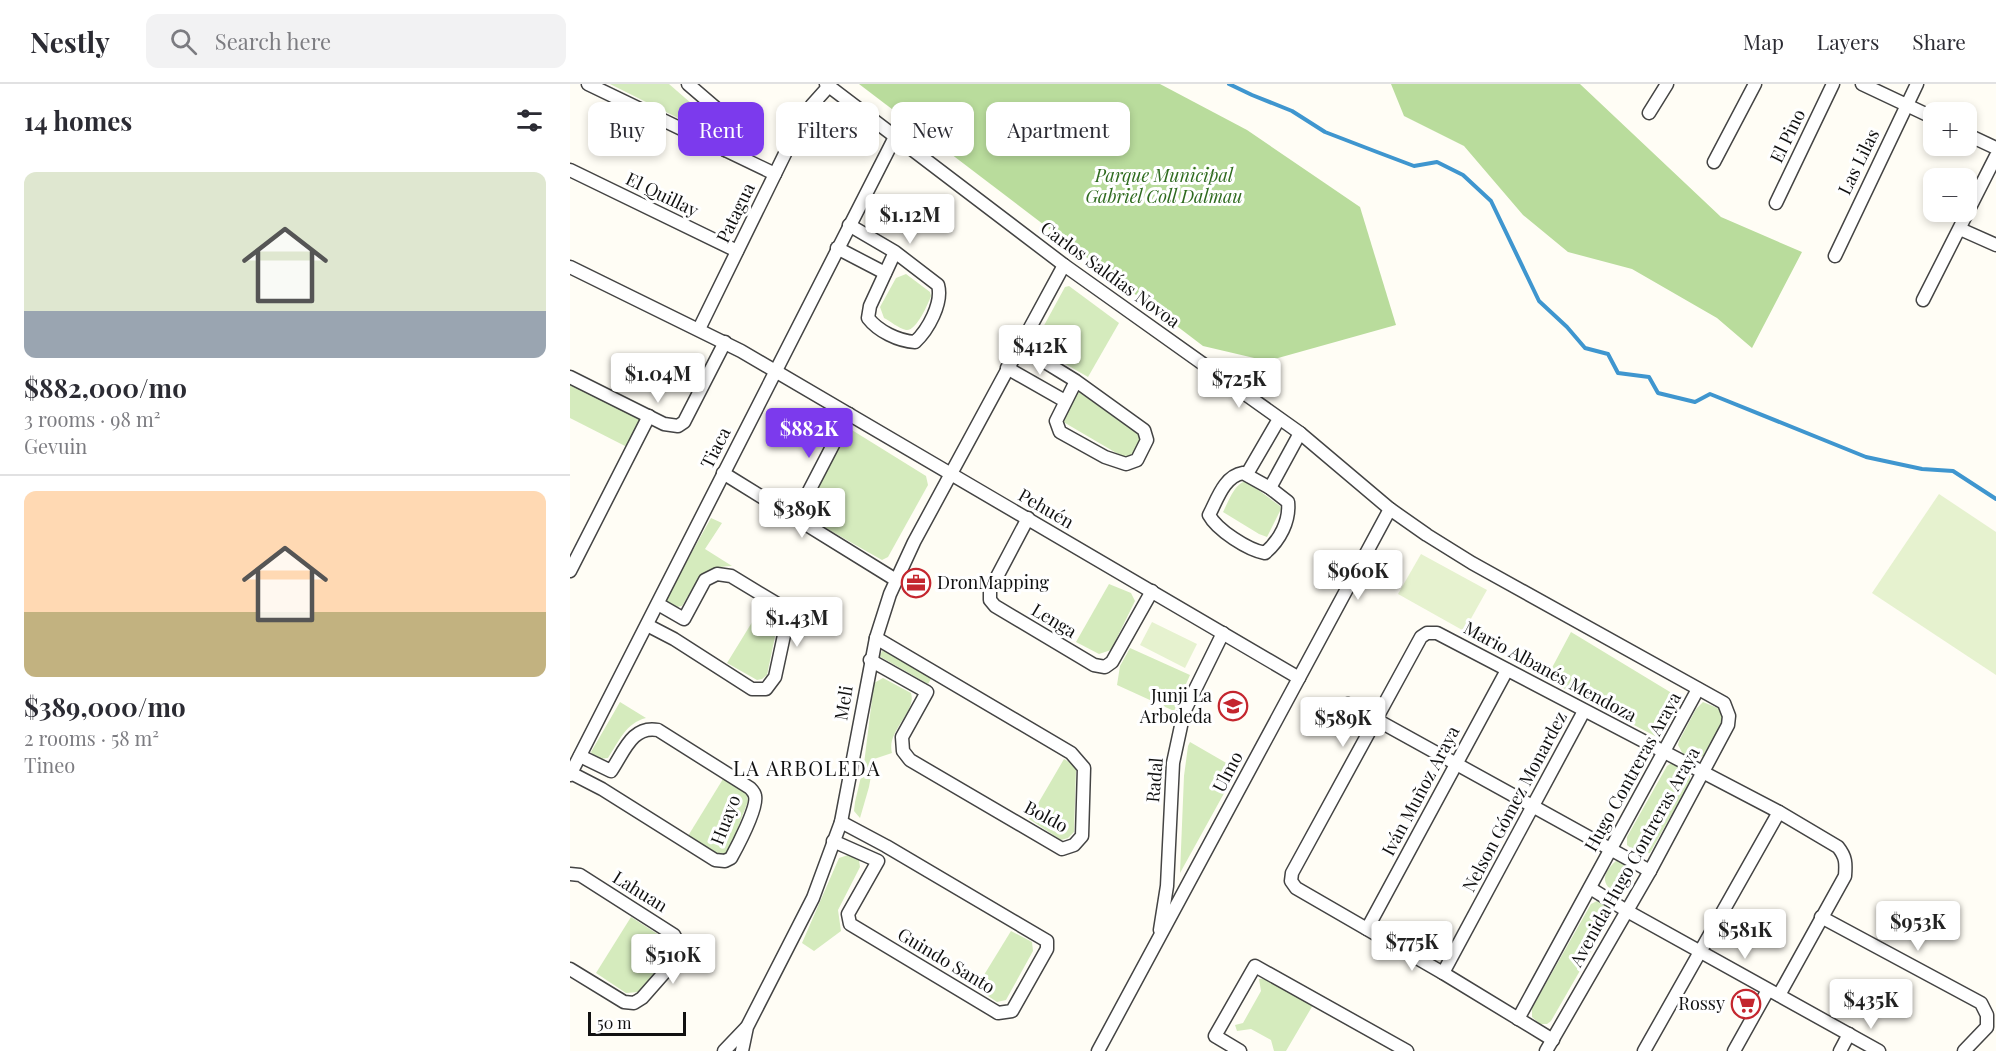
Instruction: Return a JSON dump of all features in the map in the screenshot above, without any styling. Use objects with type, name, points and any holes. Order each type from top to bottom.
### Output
[{"type":"street","points":[[588,84],[678,127]]},
{"type":"street","points":[[687,84],[708,102]]},
{"type":"street","points":[[1649,113],[1667,84]]},
{"type":"street","points":[[1714,162],[1755,84]]},
{"type":"street","name":"El Pino","points":[[1776,203],[1833,84]]},
{"type":"street","points":[[1862,84],[1923,113]]},
{"type":"street","name":"Las Lilas","points":[[1834,256],[1917,84]]},
{"type":"street","name":"Carlos Saldías Novoa","points":[[828,85],[891,134]]},
{"type":"street","name":"Patagua","points":[[699,329],[806,112],[828,85]]},
{"type":"street","points":[[1977,139],[1996,148]]},
{"type":"street","name":"Tiaca","points":[[571,774],[891,145]]},
{"type":"street","points":[[738,156],[775,174]]},
{"type":"street","name":"Carlos Saldías Novoa","points":[[920,156],[1064,265],[1300,433],[1390,509],[1427,535]]},
{"type":"street","points":[[1923,300],[1996,156]]},
{"type":"street","name":"El Quillay","points":[[570,170],[737,251]]},
{"type":"street","points":[[849,225],[895,252],[938,285],[940,293],[938,303],[922,335],[915,342],[905,341],[874,326],[868,318],[870,306],[895,252]]},
{"type":"street","points":[[1960,228],[1996,245]]},
{"type":"street","points":[[837,248],[885,273]]},
{"type":"street","name":"Meli","points":[[742,1051],[747,1027],[813,898],[841,822],[870,660],[896,580],[914,542],[1064,265]]},
{"type":"street","name":"Pehuén","points":[[570,267],[699,329],[775,370],[1299,678]]},
{"type":"street","points":[[570,376],[649,416],[671,426],[678,426],[684,422],[724,342]]},
{"type":"street","points":[[1020,346],[1076,381],[1144,430],[1147,440],[1137,460],[1126,464],[1105,457],[1060,432],[1056,421],[1076,381]]},
{"type":"street","points":[[1007,368],[1065,401]]},
{"type":"street","points":[[795,518],[849,414]]},
{"type":"street","points":[[570,571],[649,416]]},
{"type":"street","points":[[1247,474],[1279,420]]},
{"type":"street","points":[[1270,488],[1300,433]]},
{"type":"street","points":[[723,473],[896,580]]},
{"type":"street","points":[[1247,474],[1288,502],[1289,514],[1275,544],[1265,553],[1256,551],[1214,525],[1209,515],[1224,486],[1235,475],[1247,474]]},
{"type":"street","name":"Ulmo","points":[[1098,1051],[1390,509]]},
{"type":"street","name":"Lenga","points":[[1028,518],[990,590],[990,600],[994,606],[1086,661],[1106,667],[1112,662],[1152,591]]},
{"type":"street","name":"Hugo Contreras Araya","points":[[1427,535],[1472,563],[1698,689],[1518,1019]]},
{"type":"street","points":[[647,625],[674,639],[752,689],[766,689],[775,677],[786,626],[786,615],[779,605],[731,576],[717,574],[705,580],[674,639]]},
{"type":"street","points":[[658,604],[684,619]]},
{"type":"street","name":"Radal","points":[[1158,940],[1167,886],[1173,763],[1181,724],[1189,700],[1223,633]]},
{"type":"street","name":"Mario Albanés Mendoza","points":[[1376,720],[1421,637],[1427,633],[1437,633],[1779,812],[1838,847],[1845,856],[1847,864],[1845,876],[1734,1051]]},
{"type":"street","name":"Boldo","points":[[876,638],[938,674],[1071,753],[1079,760],[1084,768],[1082,836],[1074,845],[1062,849],[910,760],[903,751],[902,737],[938,674]]},
{"type":"street","points":[[870,660],[927,692]]},
{"type":"street","name":"Iván Muñoz Araya","points":[[1367,929],[1507,670]]},
{"type":"street","name":"Avenida Hugo Contreras Araya","points":[[1546,1051],[1650,871],[1728,725],[1729,716],[1724,703],[1698,689]]},
{"type":"street","points":[[1347,704],[1650,871]]},
{"type":"street","name":"Nelson Gómez Monardez","points":[[1443,973],[1584,711]]},
{"type":"street","points":[[1376,720],[1292,873],[1291,881],[1296,888],[1553,1040]]},
{"type":"street","name":"Huayo","points":[[571,774],[602,789],[715,860],[724,861],[731,858],[755,802],[755,795],[750,788],[658,730],[648,728],[637,732],[602,789]]},
{"type":"street","points":[[580,756],[611,771]]},
{"type":"street","points":[[1644,1051],[1779,812]]},
{"type":"street","name":"Guindo Santo","points":[[841,822],[886,846],[1047,941],[1047,949],[1012,1011],[998,1013],[850,924],[848,914],[886,846]]},
{"type":"street","points":[[833,841],[878,861]]},
{"type":"street","name":"Lahuan","points":[[570,874],[580,875],[674,935],[680,946],[679,956],[642,998],[634,1003],[624,1002],[570,969]]},
{"type":"street","points":[[1590,888],[1627,911],[1879,1051]]},
{"type":"street","points":[[1821,917],[1981,1003],[1987,1015],[1987,1027],[1964,1051]]},
{"type":"street","points":[[1240,1051],[1215,1036],[1255,966],[1407,1051]]},
{"type":"street","name":"Meli","points":[[724,1051],[747,1027]]},
{"type":"street","points":[[1840,1051],[1849,1034]]},
{"type":"green space","points":[[610,84],[669,84],[690,102],[678,102],[678,118],[666,112],[666,102],[646,102]]},
{"type":"green space","name":"Parque Municipal Gabriel Coll Dalmau","points":[[859,84],[1160,84],[1247,130],[1360,207],[1396,325],[1267,361],[1203,346],[954,156],[974,156],[974,102],[891,102],[891,108]]},
{"type":"green space","points":[[1391,84],[1580,84],[1721,217],[1802,252],[1752,348],[1717,318],[1632,269],[1568,252],[1523,215],[1464,146],[1404,116]]},
{"type":"green space","points":[[906,274],[930,292],[931,296],[918,322],[914,327],[906,330],[884,318],[880,307],[896,278]]},
{"type":"green space","points":[[1069,286],[1119,323],[1088,377],[1036,347],[1035,342],[1065,287]]},
{"type":"green space","points":[[570,381],[644,416],[627,447],[570,418]]},
{"type":"green space","points":[[1079,392],[1142,437],[1130,461],[1060,420],[1072,395]]},
{"type":"green space","points":[[847,427],[926,476],[928,485],[888,557],[882,560],[801,514]]},
{"type":"green space","points":[[1246,481],[1280,506],[1281,509],[1267,537],[1223,512],[1235,489]]},
{"type":"green space","points":[[1939,494],[1996,532],[1996,675],[1872,593]]},
{"type":"green space","points":[[711,518],[722,523],[705,549],[732,566],[713,569],[706,573],[696,583],[682,606],[672,608],[665,600]]},
{"type":"green space","points":[[1421,554],[1487,590],[1464,631],[1398,594]]},
{"type":"green space","points":[[1109,584],[1131,593],[1135,601],[1111,650],[1099,654],[1076,642]]},
{"type":"green space","points":[[762,606],[775,614],[778,622],[767,675],[757,680],[727,663]]},
{"type":"green space","points":[[1152,622],[1197,644],[1185,668],[1140,645]]},
{"type":"green space","points":[[1571,632],[1675,695],[1677,705],[1675,711],[1661,734],[1655,736],[1546,679]]},
{"type":"green space","points":[[1130,648],[1190,675],[1174,711],[1117,685],[1120,666]]},
{"type":"green space","points":[[883,650],[932,677],[928,684],[879,656]]},
{"type":"green space","points":[[883,678],[911,693],[912,700],[893,737],[892,753],[874,759],[860,818],[854,811],[864,764],[874,683]]},
{"type":"green space","points":[[620,702],[646,718],[628,728],[608,758],[598,759],[591,752]]},
{"type":"green space","points":[[1703,702],[1720,709],[1723,716],[1722,723],[1703,756],[1693,758],[1683,754],[1678,745],[1696,709]]},
{"type":"green space","points":[[1190,742],[1235,768],[1231,775],[1233,777],[1180,873],[1184,776]]},
{"type":"green space","points":[[1064,759],[1074,765],[1076,770],[1074,832],[1068,838],[1061,840],[1029,819]]},
{"type":"green space","points":[[1670,764],[1685,768],[1690,782],[1650,853],[1638,854],[1627,845],[1627,837]]},
{"type":"green space","points":[[723,779],[746,792],[748,801],[728,854],[717,855],[688,836]]},
{"type":"green space","points":[[848,855],[859,860],[860,867],[838,910],[841,931],[814,951],[802,943],[839,858]]},
{"type":"green space","points":[[1616,861],[1628,864],[1636,874],[1627,890],[1621,895],[1614,892],[1605,880],[1607,871]]},
{"type":"green space","points":[[1599,900],[1610,907],[1612,915],[1551,1021],[1547,1024],[1540,1024],[1532,1017],[1532,1008],[1591,904]]},
{"type":"green space","points":[[631,917],[670,942],[673,948],[672,953],[638,992],[626,993],[596,973]]},
{"type":"green space","points":[[1011,931],[1032,942],[1033,951],[1006,1000],[997,1002],[976,988]]},
{"type":"green space","points":[[1267,978],[1313,1005],[1286,1051],[1274,1051],[1271,1040],[1251,1029],[1237,1031],[1235,1025],[1243,1023],[1261,991],[1259,979]]},
{"type":"waterway","points":[[1229,84],[1292,111],[1325,132],[1414,166],[1437,162],[1463,175],[1491,201],[1539,301],[1567,327],[1585,348],[1608,354],[1618,373],[1649,377],[1658,393],[1695,402],[1710,394],[1866,457],[1922,469],[1953,471],[1996,499]]},
{"type":"place","name":"DronMapping","points":[[916,583]]},
{"type":"place","name":"Junji La Arboleda","points":[[1233,706]]},
{"type":"place","name":"Rossy","points":[[1746,1004]]},
{"type":"district","name":"LA ARBOLEDA","points":[[807,769]]}]
